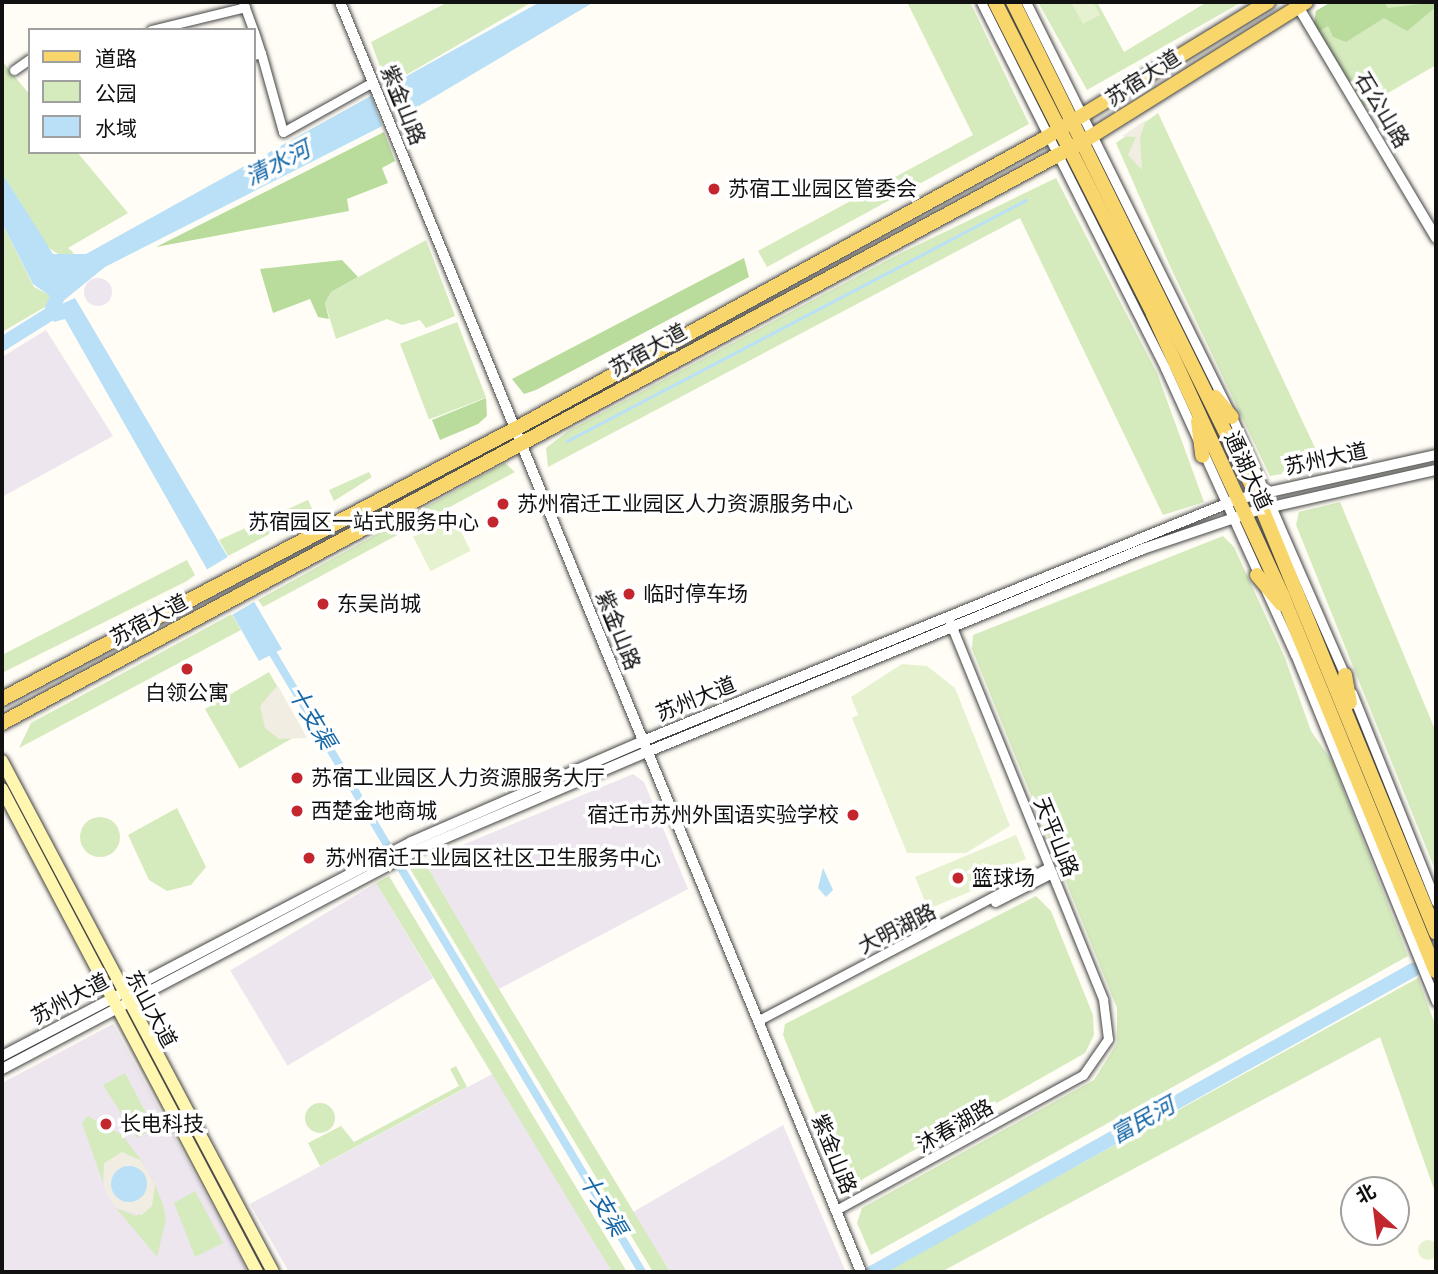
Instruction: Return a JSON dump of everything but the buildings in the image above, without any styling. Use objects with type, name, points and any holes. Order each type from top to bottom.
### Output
[{"type":"main road","name":"通湖大道","points":[[995,2],[1067,126]]},
{"type":"main road","name":"通湖大道","points":[[1013,2],[1197,409],[1232,501],[1245,514],[1356,732],[1436,932]]},
{"type":"main road","name":"苏宿大道","points":[[2,723],[255,586],[1067,126],[1268,2]]},
{"type":"main road","name":"苏宿大道","points":[[2,699],[244,570],[518,436],[1076,145],[1300,3]]},
{"type":"main road","points":[[1022,18],[1050,47]]},
{"type":"main road","name":"通湖大道","points":[[1076,145],[1262,493],[1245,514]]},
{"type":"main road","points":[[1171,295],[1176,329]]},
{"type":"main road","points":[[1203,384],[1233,417]]},
{"type":"main road","points":[[1197,409],[1202,456]]},
{"type":"main road","name":"通湖大道","points":[[1245,514],[1291,616],[1436,971]]},
{"type":"main road","points":[[1257,575],[1291,616]]},
{"type":"main road","points":[[1345,675],[1356,732]]},
{"type":"main road","name":"东山大道","points":[[2,761],[124,999],[273,1272]]},
{"type":"main road","name":"东山大道","points":[[2,789],[111,1005],[257,1272]]},
{"type":"street","name":"紫金山路","points":[[340,2],[859,1267]]},
{"type":"street","points":[[981,2],[1067,126],[1202,456],[1232,501]]},
{"type":"street","points":[[1026,2],[1050,47],[1067,126]]},
{"type":"street","name":"石公山路","points":[[1300,3],[1436,238]]},
{"type":"street","points":[[158,28],[244,4],[252,28]]},
{"type":"street","points":[[257,54],[283,132],[373,82]]},
{"type":"street","points":[[14,70],[28,61]]},
{"type":"street","points":[[1076,145],[1171,295],[1233,417],[1262,493],[1274,506],[1345,675],[1436,902]]},
{"type":"street","name":"苏州大道","points":[[2,1056],[124,999],[414,846],[645,747],[948,623],[1232,501],[1436,455]]},
{"type":"street","name":"苏州大道","points":[[948,623],[1245,514],[1436,470]]},
{"type":"street","points":[[1245,514],[1257,575],[1436,1002]]},
{"type":"street","name":"天平山路","points":[[948,623],[1049,871],[1104,1019],[1101,1046],[1089,1067]]},
{"type":"street","name":"大明湖路","points":[[760,1022],[1049,871]]},
{"type":"street","name":"苏州大道","points":[[2,1069],[111,1005]]},
{"type":"street","name":"沐春湖路","points":[[835,1208],[1089,1067]]},
{"type":"shaded area","points":[[1146,120],[1140,137],[1142,170],[1128,155],[1136,137],[1122,136]]},
{"type":"shaded area","points":[[98,278],[108,282],[112,292],[108,302],[98,306],[88,302],[84,292],[88,282]]},
{"type":"shaded area","points":[[46,330],[113,436],[2,497],[2,357]]},
{"type":"shaded area","points":[[277,686],[307,738],[279,739],[265,728],[260,706]]},
{"type":"shaded area","points":[[633,774],[644,782],[688,889],[499,989],[424,861]]},
{"type":"shaded area","points":[[376,883],[433,978],[287,1066],[230,971]]},
{"type":"shaded area","points":[[113,1024],[248,1272],[2,1272],[2,1083]]},
{"type":"shaded area","points":[[494,1073],[612,1272],[289,1272],[250,1204]]},
{"type":"shaded area","points":[[783,1125],[845,1270],[670,1272],[633,1212]]},
{"type":"shaded area","points":[[122,1152],[140,1160],[155,1184],[152,1206],[142,1215],[116,1208],[104,1188],[104,1163]],"holes":[[[140,1170],[145,1192],[131,1202],[120,1200],[111,1180]]]},
{"type":"green space","points":[[448,2],[532,2],[387,86],[371,42]]},
{"type":"green space","points":[[907,2],[970,2],[1029,124],[767,267],[758,251],[973,135]]},
{"type":"green space","points":[[1038,2],[1097,2],[1124,52],[1207,2],[1242,2],[1087,90]]},
{"type":"green space","points":[[1071,2],[1093,2],[1100,15],[1083,24]]},
{"type":"green space","points":[[1331,2],[1436,2],[1436,65],[1364,107],[1314,25],[1316,11]]},
{"type":"green space","points":[[1331,2],[1384,2],[1388,8],[1436,2],[1436,7],[1407,31],[1384,18],[1346,42],[1333,37],[1328,26],[1318,32],[1314,25],[1316,11]]},
{"type":"green space","points":[[2,61],[28,93],[28,154],[79,154],[128,213],[68,248],[74,253],[63,257],[47,247],[2,173]]},
{"type":"green space","points":[[1158,113],[1324,467],[1270,476],[1170,266],[1116,143]]},
{"type":"green space","points":[[384,132],[395,161],[382,168],[388,183],[347,199],[349,211],[156,247]]},
{"type":"green space","points":[[1056,178],[1157,373],[1204,502],[1163,515],[1020,218],[548,467],[546,448],[568,431],[899,254]]},
{"type":"green space","points":[[2,223],[34,287],[51,296],[45,307],[2,332]]},
{"type":"green space","points":[[426,240],[455,316],[426,328],[420,320],[402,325],[387,319],[336,339],[325,303],[331,292]]},
{"type":"green space","points":[[744,258],[749,277],[536,390],[524,394],[512,379]]},
{"type":"green space","points":[[342,260],[358,277],[331,292],[325,303],[329,319],[318,317],[310,299],[273,313],[260,269]]},
{"type":"green space","points":[[457,322],[486,398],[429,419],[400,344]]},
{"type":"green space","points":[[486,398],[487,416],[478,424],[440,440],[432,420]]},
{"type":"green space","points":[[505,463],[515,472],[263,607],[258,600]]},
{"type":"green space","points":[[369,472],[372,477],[334,501],[329,490]]},
{"type":"green space","points":[[308,500],[313,511],[228,556],[219,540]]},
{"type":"green space","points":[[1340,502],[1436,732],[1436,872],[1296,525],[1299,512]]},
{"type":"green space","points":[[453,516],[471,551],[431,571],[413,536]]},
{"type":"green space","points":[[1223,536],[1234,547],[1285,658],[1311,731],[1332,761],[1408,956],[871,1255],[857,1223],[862,1208],[1094,1080],[1117,1043],[1117,1008],[972,649],[973,635]]},
{"type":"green space","points":[[187,560],[195,575],[187,581],[2,673],[2,655]]},
{"type":"green space","points":[[232,614],[241,630],[19,748],[31,723]]},
{"type":"green space","points":[[902,664],[927,666],[955,688],[1010,826],[966,853],[907,853],[852,718],[858,715],[851,697]]},
{"type":"green space","points":[[269,672],[304,732],[239,769],[205,709]]},
{"type":"green space","points":[[177,808],[206,867],[191,885],[167,891],[149,880],[128,835]]},
{"type":"green space","points":[[100,817],[108,818],[114,823],[119,829],[119,845],[114,851],[108,856],[100,857],[92,856],[86,851],[81,845],[80,837],[81,829],[86,823],[92,818]]},
{"type":"green space","name":"篮球场","points":[[1016,835],[1026,859],[998,870],[1001,879],[928,909],[915,877]]},
{"type":"green space","points":[[424,861],[670,1272],[653,1272],[409,867]]},
{"type":"green space","points":[[389,876],[627,1272],[612,1272],[376,883]]},
{"type":"green space","points":[[1036,896],[1051,911],[1093,1015],[1094,1035],[1085,1053],[856,1183],[843,1181],[783,1035],[785,1024]]},
{"type":"green space","points":[[1418,978],[1436,1027],[1436,1195],[1380,1037],[941,1272],[884,1272]]},
{"type":"green space","points":[[456,1066],[467,1087],[320,1166],[308,1143],[341,1126],[354,1142],[459,1086],[450,1069]]},
{"type":"green space","points":[[125,1073],[154,1128],[137,1138],[103,1085]]},
{"type":"green space","points":[[320,1103],[331,1107],[335,1118],[331,1129],[320,1133],[309,1129],[305,1118],[309,1107]]},
{"type":"green space","points":[[88,1116],[122,1135],[147,1168],[140,1160],[104,1163],[103,1183],[82,1123]]},
{"type":"green space","points":[[151,1176],[163,1204],[166,1220],[157,1257],[116,1208],[136,1216],[152,1206]]},
{"type":"green space","points":[[195,1191],[223,1243],[195,1257],[174,1203]]},
{"type":"green space","points":[[1428,1240],[1435,1243],[1438,1250],[1435,1257],[1428,1260],[1421,1257],[1418,1250],[1421,1243]]},
{"type":"water","points":[[540,2],[594,2],[402,116],[105,267],[57,306],[75,298],[282,649],[259,661],[65,319],[54,322],[45,307],[50,296],[33,284],[2,223],[2,173],[53,254],[86,254]]},
{"type":"water","points":[[823,868],[833,890],[826,897],[818,888]]},
{"type":"water","points":[[129,1166],[142,1171],[147,1184],[142,1197],[129,1202],[116,1197],[111,1184],[116,1171]]},
{"type":"pier","points":[[388,83],[402,118],[383,128],[370,93]]},
{"type":"pier","points":[[231,555],[258,600],[231,616],[204,571]]},
{"type":"waterway","points":[[567,441],[1026,200]]},
{"type":"waterway","name":"清水河","points":[[2,344],[50,314],[57,299]]},
{"type":"waterway","name":"十支渠","points":[[269,647],[642,1272]]},
{"type":"waterway","name":"富民河","points":[[873,1272],[1413,970]]},
{"type":"place","name":"苏宿工业园区管委会","points":[[714,189]]},
{"type":"place","name":"苏州宿迁工业园区人力资源服务中心","points":[[503,504]]},
{"type":"place","name":"苏宿园区一站式服务中心","points":[[493,522]]},
{"type":"place","name":"临时停车场","points":[[629,594]]},
{"type":"place","name":"东吴尚城","points":[[323,604]]},
{"type":"place","name":"白领公寓","points":[[187,669]]},
{"type":"place","name":"苏宿工业园区人力资源服务大厅","points":[[297,778]]},
{"type":"place","name":"西楚金地商城","points":[[297,811]]},
{"type":"place","name":"宿迁市苏州外国语实验学校","points":[[853,815]]},
{"type":"place","name":"苏州宿迁工业园区社区卫生服务中心","points":[[309,858]]},
{"type":"place","name":"篮球场","points":[[958,878]]},
{"type":"place","name":"长电科技","points":[[106,1124]]}]
